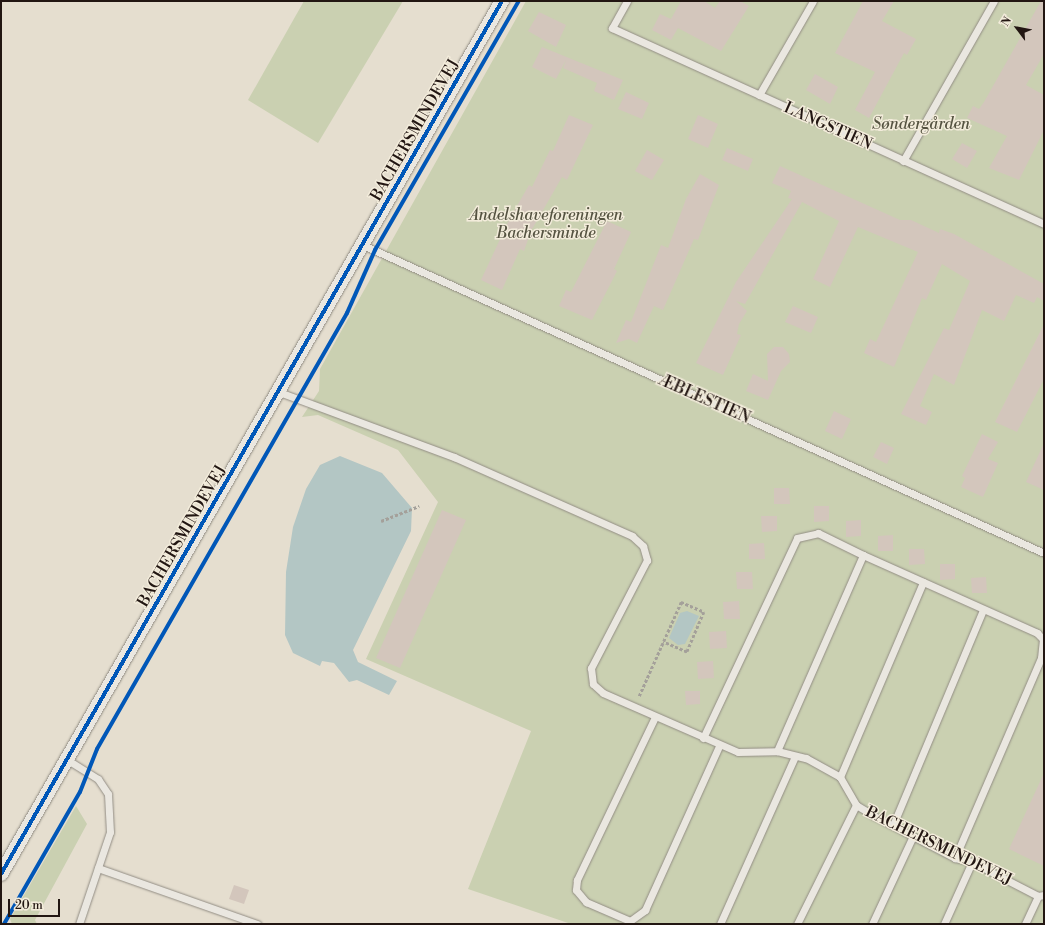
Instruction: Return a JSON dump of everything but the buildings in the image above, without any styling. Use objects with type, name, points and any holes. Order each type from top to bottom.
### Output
[{"type":"street","name":"BACHERSMINDEVEJ","points":[[1,874],[66,759],[280,392],[502,1]]},
{"type":"lane","name":"LANGSTIEN","points":[[628,1],[612,28],[903,161],[1043,221]]},
{"type":"lane","points":[[759,95],[813,1]]},
{"type":"lane","points":[[903,161],[994,1]]},
{"type":"lane","name":"ÆBLESTIEN","points":[[363,245],[1044,553]]},
{"type":"lane","points":[[280,392],[454,457],[637,541],[647,560],[591,668],[593,684],[603,693],[719,746],[738,752],[777,751],[795,756],[840,777],[923,582]]},
{"type":"lane","points":[[702,738],[797,538],[818,533],[983,610],[1038,633],[1043,639],[1044,649],[955,858]]},
{"type":"lane","points":[[777,751],[863,555]]},
{"type":"lane","points":[[893,825],[983,610]]},
{"type":"lane","points":[[655,717],[577,880],[576,890],[586,902],[630,921],[645,910],[719,746]]},
{"type":"lane","points":[[720,924],[795,756]]},
{"type":"lane","points":[[66,759],[98,778],[108,794],[110,832],[79,924]]},
{"type":"lane","name":"BACHERSMINDEVEJ","points":[[840,777],[856,805],[955,858],[972,862],[1041,895]]},
{"type":"lane","points":[[797,924],[856,805]]},
{"type":"lane","points":[[872,924],[913,836]]},
{"type":"lane","points":[[944,924],[972,862]]},
{"type":"lane","points":[[98,868],[258,924]]},
{"type":"lane","points":[[1025,924],[1041,895]]},
{"type":"path","points":[[381,521],[419,506]]},
{"type":"path","points":[[634,707],[663,642],[681,602],[704,612],[687,652],[663,642]]},
{"type":"green space","points":[[304,1],[403,1],[318,143],[248,100]]},
{"type":"green space","points":[[526,1],[1044,1],[1044,924],[571,924],[468,889],[531,731],[366,659],[438,502],[398,450],[318,415],[302,417],[319,391],[320,369]]},
{"type":"green space","points":[[76,806],[87,824],[35,920],[37,924],[12,924],[10,919]]},
{"type":"shaded area","points":[[340,456],[382,473],[412,508],[411,531],[353,650],[358,662],[397,681],[389,695],[357,680],[349,682],[334,663],[322,661],[320,666],[293,653],[285,635],[286,572],[293,527],[306,489],[320,465]]},
{"type":"shaded area","points":[[687,611],[699,616],[685,644],[678,645],[669,638],[680,613]]},
{"type":"cycle path","points":[[1,874],[502,1]]},
{"type":"cycle path","points":[[4,924],[80,792],[97,749],[347,313],[375,250],[519,1]]},
{"type":"park label","name":"Søndergården","points":[[921,124]]},
{"type":"park label","name":"Andelshaveforeningen Bachersminde","points":[[546,224]]}]
